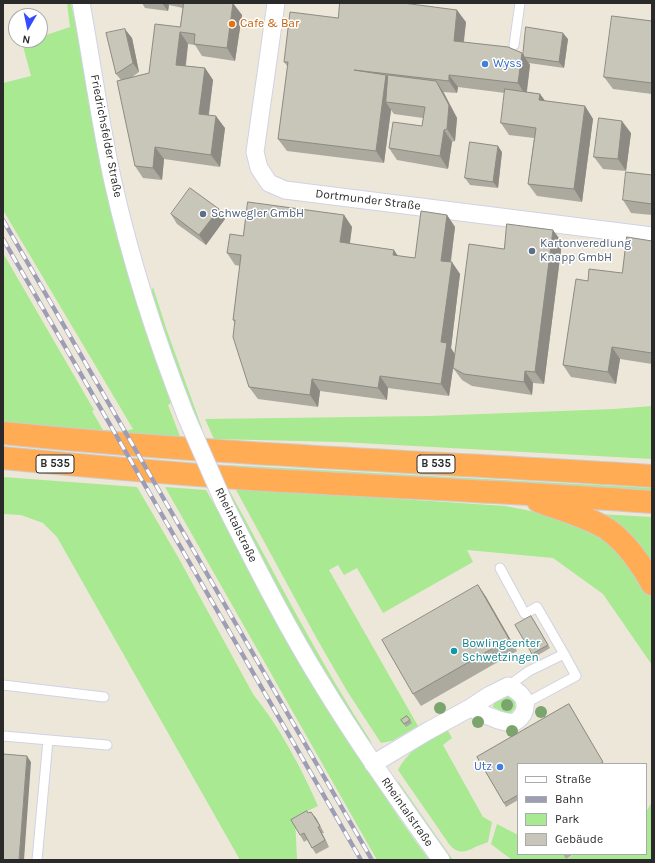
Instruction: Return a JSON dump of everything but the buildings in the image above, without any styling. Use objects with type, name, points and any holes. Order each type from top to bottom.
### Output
[{"type":"highway","name":"B 535","points":[[3,433],[96,443],[376,461],[652,476]]},
{"type":"highway","name":"B 535","points":[[3,458],[108,469],[652,502]]},
{"type":"highway","points":[[516,494],[588,519],[608,530],[624,545],[643,568],[652,584]]},
{"type":"street","name":"Friedrichsfelder Straße","points":[[81,3],[113,182],[135,268]]},
{"type":"street","name":"Dortmunder Straße","points":[[276,3],[255,152],[259,168],[269,183],[285,190],[652,236]]},
{"type":"street","name":"Rheintalstraße","points":[[135,268],[167,367],[186,416],[224,503],[280,611],[321,684],[373,764],[441,860]]},
{"type":"street","name":"Rheintalstraße","points":[[373,764],[490,695],[508,686]]},
{"type":"street","points":[[470,708],[505,722],[515,722],[521,718],[526,703],[515,689],[508,686]]},
{"type":"lane","points":[[514,44],[520,3]]},
{"type":"lane","points":[[500,568],[525,614],[537,607],[576,676],[526,703]]},
{"type":"lane","points":[[508,686],[529,671],[564,654]]},
{"type":"lane","points":[[3,685],[104,697]]},
{"type":"lane","points":[[3,736],[107,745]]},
{"type":"lane","points":[[37,860],[48,740]]},
{"type":"green space","points":[[67,3],[71,3],[119,240],[143,323],[171,403],[168,405],[181,439],[3,424],[3,253],[94,410],[92,411],[103,430],[123,432],[133,429],[3,210],[3,83],[31,76],[24,48],[48,48],[48,34],[70,27]]},
{"type":"green space","points":[[153,287],[202,428],[199,428],[177,370],[151,293]]},
{"type":"green space","points":[[652,406],[652,459],[341,442],[214,439],[205,419],[429,416],[614,409]]},
{"type":"green space","points":[[228,465],[652,488],[652,493],[230,468]]},
{"type":"green space","points":[[3,477],[137,487],[178,557],[253,694],[272,720],[289,748],[318,806],[295,817],[297,860],[240,860],[57,537],[43,523],[21,515],[3,514]]},
{"type":"green space","points":[[165,487],[206,490],[340,725],[368,771],[429,860],[377,860]]},
{"type":"green space","points":[[228,488],[334,681],[372,743],[361,732],[352,719],[306,642],[252,541],[227,489]]},
{"type":"green space","points":[[235,488],[505,506],[557,516],[593,529],[640,574],[652,596],[652,665],[603,594],[553,558],[467,550],[473,562],[383,613],[357,568],[344,575],[338,565],[329,570],[418,726],[392,741],[381,743],[347,691],[317,639]]},
{"type":"green space","points":[[598,514],[652,517],[652,570]]},
{"type":"green space","points":[[507,696],[515,701],[515,708],[508,714],[493,707],[494,703]]},
{"type":"green space","points":[[447,729],[452,738],[443,745],[483,817],[492,822],[488,842],[461,852],[455,850],[449,844],[398,770],[413,751]]},
{"type":"green space","points":[[398,781],[453,860],[449,860],[399,788]]},
{"type":"green space","points":[[652,802],[652,860],[512,860],[491,844],[497,824],[517,834],[517,855],[564,855],[566,859],[573,855],[647,855],[647,810]]},
{"type":"railway","points":[[3,220],[372,860]]},
{"type":"railway","points":[[3,239],[361,860]]},
{"type":"place","name":"Cafe & Bar","points":[[232,24]]},
{"type":"place","name":"Wyss","points":[[485,64]]},
{"type":"place","name":"Schwegler GmbH","points":[[203,214]]},
{"type":"place","name":"Kartonveredlung Knapp GmbH","points":[[532,251]]},
{"type":"place","name":"Bowlingcenter Schwetzingen","points":[[454,651]]},
{"type":"place","name":"Utz","points":[[500,767]]}]
